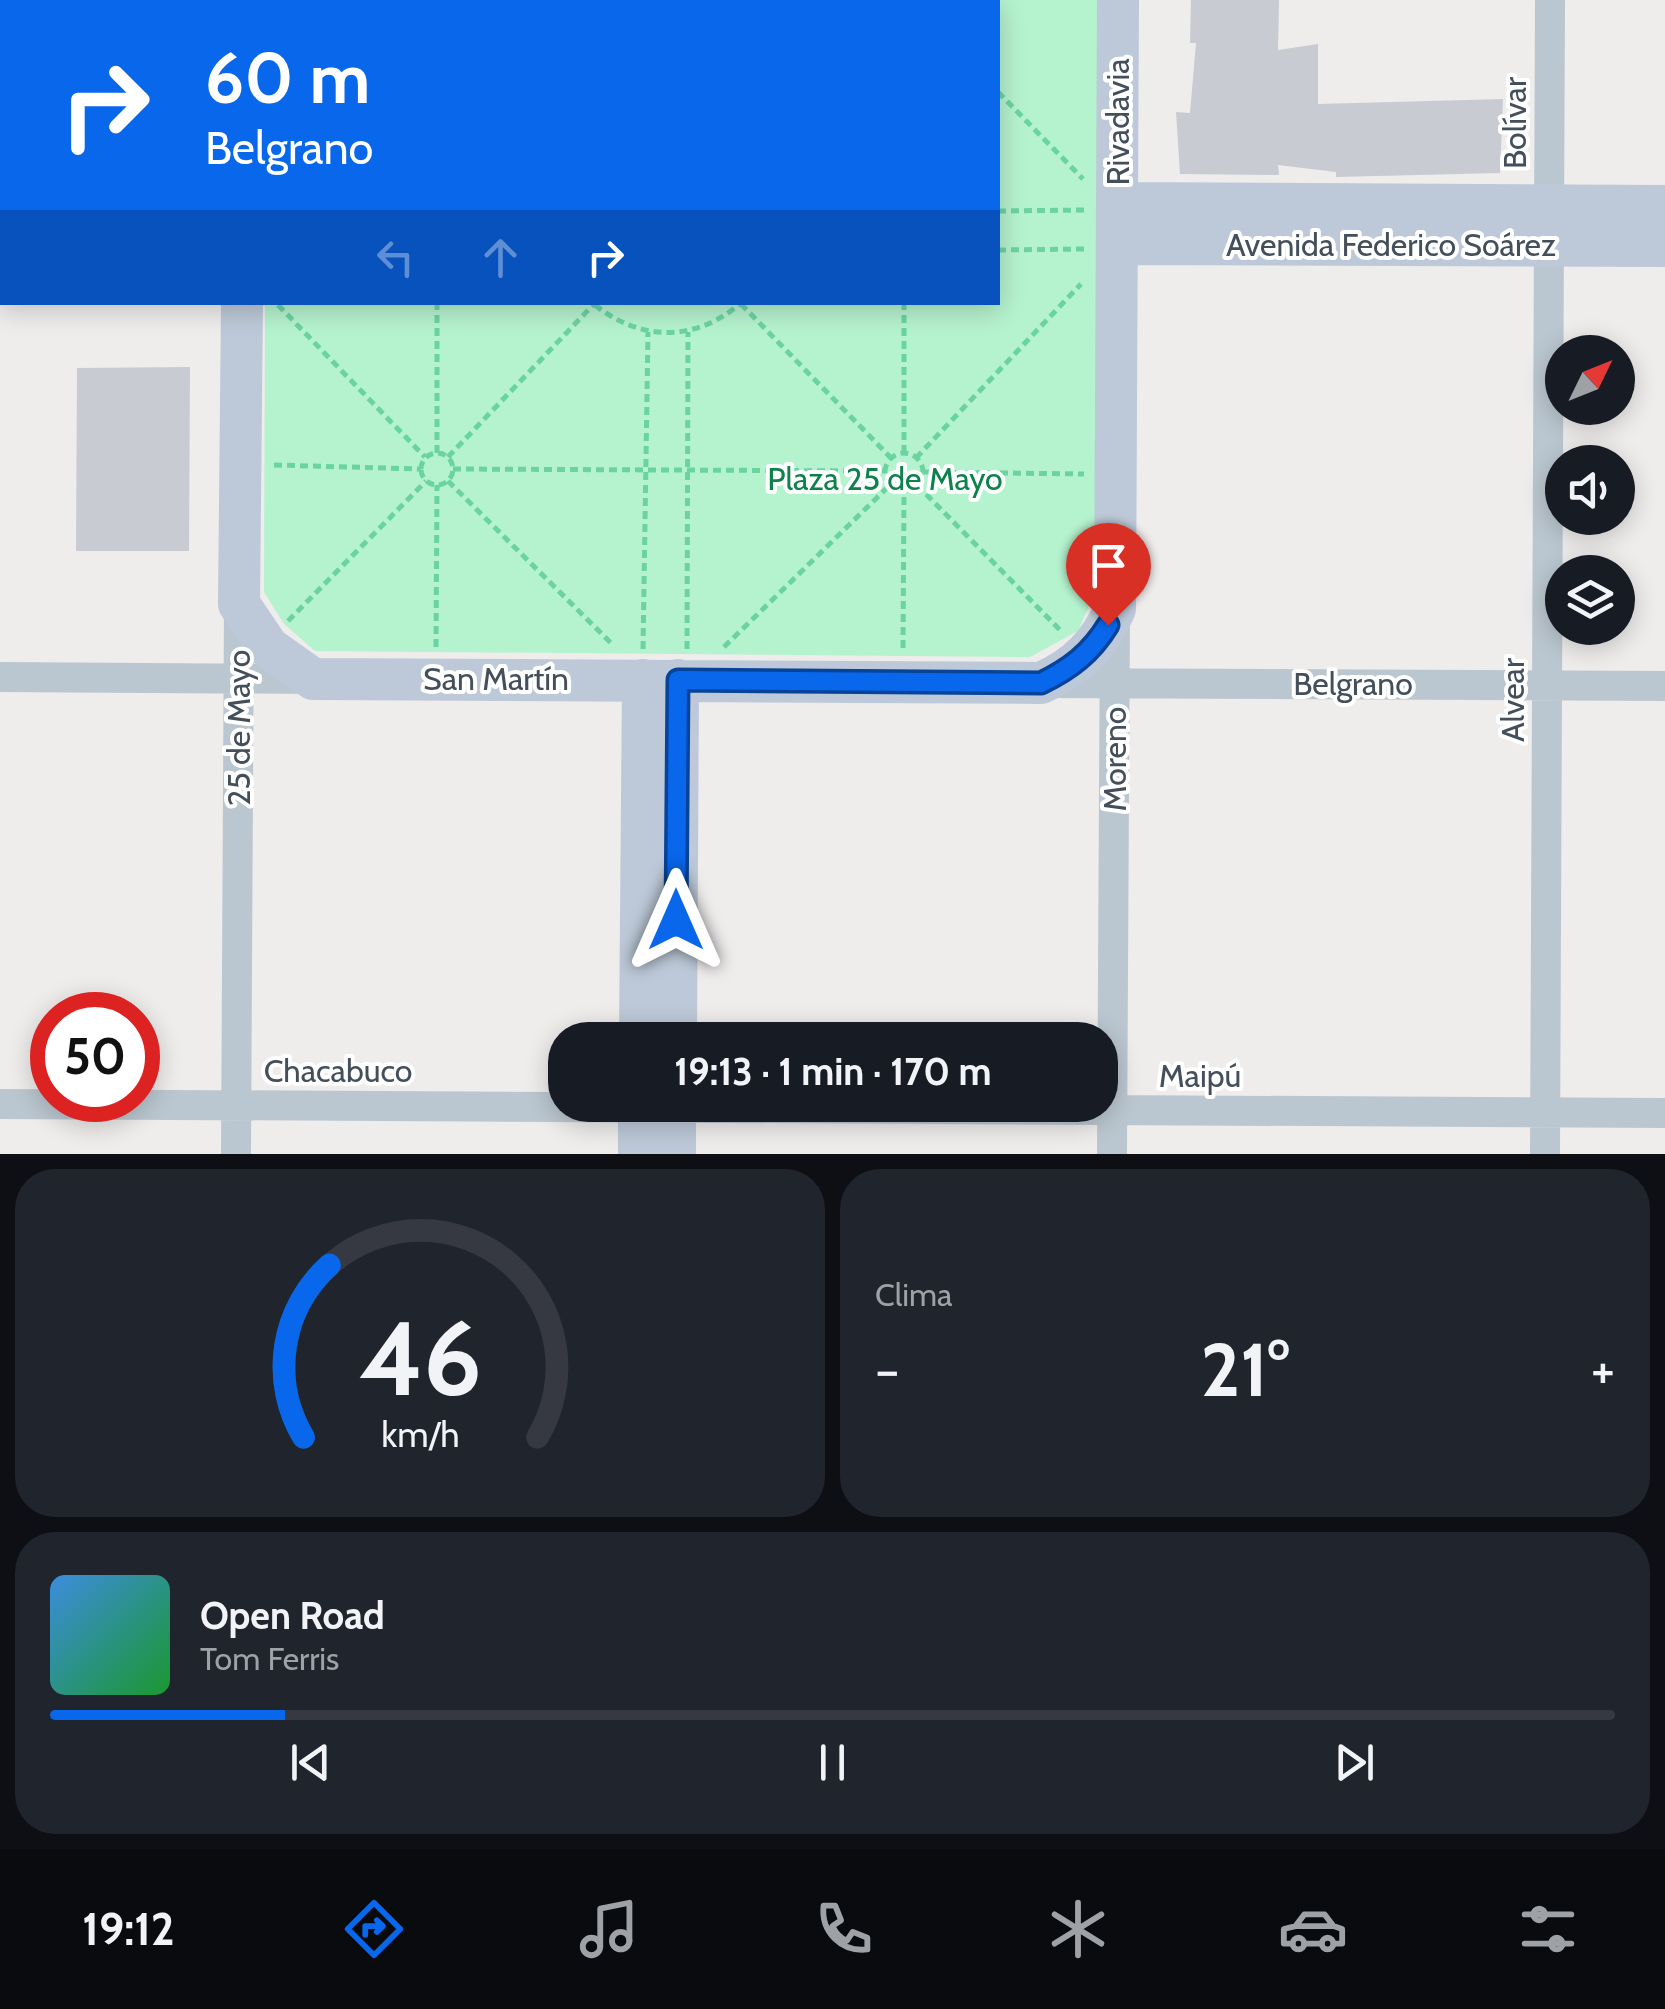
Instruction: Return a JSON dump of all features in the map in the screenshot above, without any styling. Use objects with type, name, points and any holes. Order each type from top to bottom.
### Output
[{"type":"main road","name":"Rivadavia","points":[[1102,227],[1118,0]]},
{"type":"main road","name":"Avenida Federico Soárez","points":[[1102,227],[1550,226],[1665,206]]},
{"type":"main road","name":"Avenida Federico Soárez","points":[[1550,226],[1665,246]]},
{"type":"main road","name":"Moreno","points":[[1102,227],[1116,608]]},
{"type":"main road","name":"25 de Mayo","points":[[242,305],[258,606]]},
{"type":"main road","points":[[258,606],[268,648],[314,678]]},
{"type":"main road","points":[[1041,683],[1086,655],[1098,642],[1116,608]]},
{"type":"main road","points":[[641,1022],[664,659]]},
{"type":"main road","points":[[664,659],[675,1022]]},
{"type":"main road","name":"San Martín","points":[[314,678],[664,659]]},
{"type":"main road","name":"Belgrano","points":[[664,659],[1041,683]]},
{"type":"main road","points":[[639,1154],[651,1122]]},
{"type":"main road","points":[[663,1122],[675,1154]]},
{"type":"street","name":"Bolívar","points":[[1550,0],[1550,226]]},
{"type":"street","name":"Alvear","points":[[1545,1154],[1550,226]]},
{"type":"street","name":"25 de Mayo","points":[[236,1154],[239,678],[258,606]]},
{"type":"street","name":"Moreno","points":[[1113,1022],[1116,608]]},
{"type":"street","name":"San Martín","points":[[0,677],[314,678]]},
{"type":"street","name":"Belgrano","points":[[1041,683],[1665,686]]},
{"type":"street","name":"Chacabuco","points":[[0,1104],[548,1106]]},
{"type":"street","name":"Maipú","points":[[1118,1110],[1665,1114]]},
{"type":"street","name":"Moreno","points":[[1112,1122],[1112,1154]]},
{"type":"path","points":[[1000,94],[1087,182],[1087,164]]},
{"type":"path","points":[[1000,210],[1086,210],[1102,227],[1086,248],[1000,250]]},
{"type":"path","points":[[916,458],[1086,278],[1086,298]]},
{"type":"path","points":[[279,305],[425,458]]},
{"type":"path","points":[[436,453],[437,305]]},
{"type":"path","points":[[448,457],[591,305]]},
{"type":"path","points":[[596,305],[619,322],[648,332],[688,332],[725,317],[739,305]]},
{"type":"path","points":[[743,305],[891,458]]},
{"type":"path","points":[[904,305],[904,453]]},
{"type":"path","points":[[648,332],[646,470],[664,659]]},
{"type":"path","points":[[664,659],[688,470],[688,332]]},
{"type":"path","points":[[436,453],[448,457],[453,469],[448,481],[437,485],[426,480],[421,469],[425,458],[436,453]]},
{"type":"path","points":[[904,453],[916,458],[922,472],[917,484],[904,490],[890,485],[885,471],[891,458],[904,453]]},
{"type":"path","points":[[268,465],[421,469]]},
{"type":"path","points":[[453,469],[885,471]]},
{"type":"path","points":[[922,472],[1086,474],[1086,492]]},
{"type":"path","points":[[287,622],[426,480]]},
{"type":"path","points":[[448,481],[618,651],[600,651]]},
{"type":"path","points":[[917,484],[1063,633]]},
{"type":"path","points":[[437,485],[436,650],[454,650]]},
{"type":"path","points":[[738,652],[719,652],[890,485]]},
{"type":"path","points":[[904,490],[904,653]]},
{"type":"path","points":[[258,606],[298,633]]},
{"type":"path","points":[[1052,642],[1072,622]]},
{"type":"green space","name":"Plaza 25 de Mayo","points":[[1000,0],[1098,0],[1101,578],[1078,631],[1030,657],[315,651],[284,624],[264,592],[265,305],[1000,305]]},
{"type":"building","points":[[1191,0],[1279,0],[1278,50],[1318,44],[1318,104],[1503,99],[1500,173],[1336,177],[1336,172],[1278,165],[1279,175],[1180,174],[1176,112],[1190,113],[1196,43],[1190,43]]},
{"type":"building","points":[[190,367],[189,551],[76,551],[77,368]]},
{"type":"route","points":[[676,920],[678,680],[1041,683],[1086,655],[1108,625]]}]
